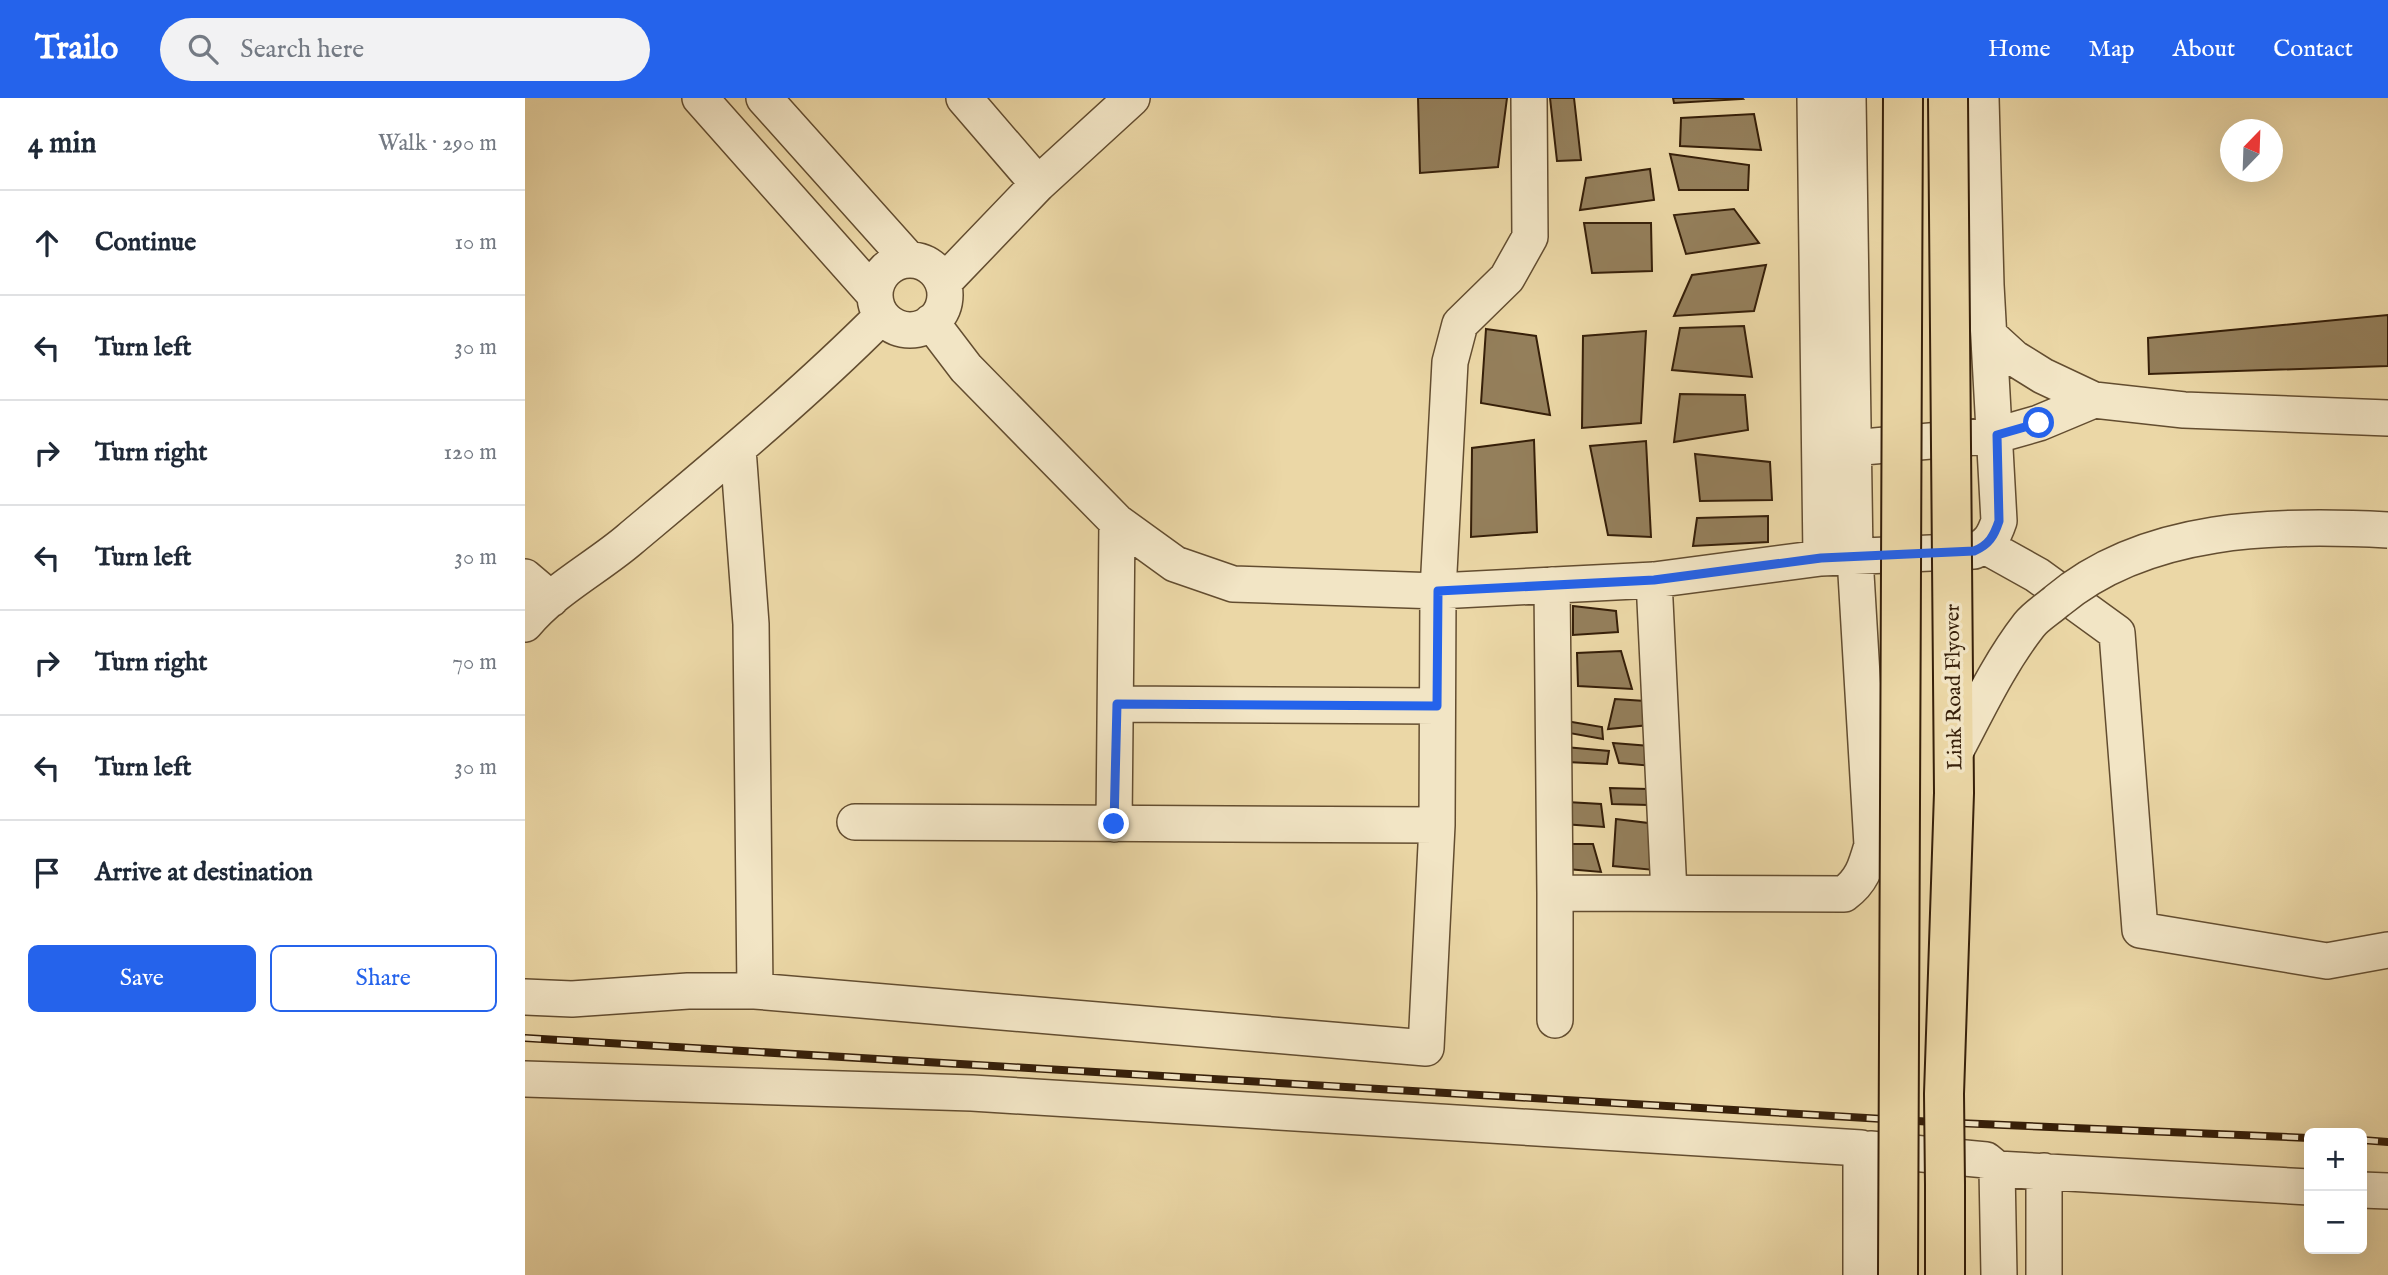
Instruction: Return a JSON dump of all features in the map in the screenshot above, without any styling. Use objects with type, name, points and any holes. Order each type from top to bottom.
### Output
[{"type":"main road","points":[[1898,1275],[1903,98]]},
{"type":"main road","name":"Link Road Flyover","points":[[1945,1275],[1944,1094],[1954,754],[1948,98]]},
{"type":"street","points":[[525,624],[551,599],[610,556],[796,400],[878,305],[881,275],[898,262],[909,260],[930,266],[943,283],[943,305],[931,322],[921,328],[900,328],[878,305],[726,124],[700,98]]},
{"type":"street","points":[[726,124],[753,98]]},
{"type":"street","points":[[764,98],[909,260]]},
{"type":"street","points":[[964,98],[1038,184]]},
{"type":"street","points":[[943,283],[1038,184],[1132,98]]},
{"type":"street","points":[[525,997],[572,999],[688,991],[755,991],[1426,1048],[1437,825],[1438,591],[1453,345],[1460,324],[1507,278],[1530,237],[1529,98]]},
{"type":"street","points":[[1555,893],[1844,894],[1857,885],[1865,870],[1872,845],[1838,557],[1815,98]]},
{"type":"street","points":[[1838,557],[1852,448],[1848,98]]},
{"type":"street","points":[[931,322],[966,368],[1117,522],[1175,564],[1233,584],[1438,591],[1654,580],[1838,557],[1974,551],[1985,546],[1995,534],[1999,521],[1997,435],[1986,285],[1982,98]]},
{"type":"street","points":[[1991,337],[2014,358],[2043,376],[2094,400],[2185,410],[2388,418]]},
{"type":"street","points":[[1852,448],[1997,435],[2039,423],[2094,400]]},
{"type":"street","points":[[738,449],[751,624],[755,991]]},
{"type":"street","points":[[1114,824],[1117,522]]},
{"type":"street","points":[[1954,754],[1995,676],[2030,623],[2078,583],[2148,550],[2230,532],[2347,528],[2388,530]]},
{"type":"street","points":[[1985,546],[2037,575],[2117,633],[2140,930],[2327,961],[2388,950]]},
{"type":"street","points":[[525,577],[551,599]]},
{"type":"street","points":[[1654,580],[1669,893]]},
{"type":"street","points":[[1552,585],[1555,1020]]},
{"type":"street","points":[[1117,704],[1437,706]]},
{"type":"street","points":[[855,822],[1437,825]]},
{"type":"street","points":[[525,1079],[986,1094],[1861,1148],[1986,1160],[1997,1169],[2304,1187]]},
{"type":"street","points":[[1861,1148],[1861,1275]]},
{"type":"street","points":[[1997,1169],[1999,1275]]},
{"type":"street","points":[[2044,1171],[2044,1275]]},
{"type":"street","points":[[2367,1190],[2388,1191]]},
{"type":"building","points":[[1418,98],[1507,98],[1498,167],[1420,173]]},
{"type":"building","points":[[1550,98],[1574,98],[1581,160],[1557,161]]},
{"type":"building","points":[[1673,98],[1742,98],[1743,99],[1674,103]]},
{"type":"building","points":[[1754,114],[1761,150],[1680,146],[1681,118]]},
{"type":"building","points":[[1670,154],[1749,165],[1748,190],[1679,190]]},
{"type":"building","points":[[1650,169],[1654,200],[1580,210],[1586,178]]},
{"type":"building","points":[[1734,209],[1759,243],[1686,254],[1674,215]]},
{"type":"building","points":[[1584,223],[1651,223],[1652,271],[1592,273]]},
{"type":"building","points":[[1766,265],[1754,311],[1674,316],[1692,275]]},
{"type":"building","points":[[2388,315],[2388,366],[2149,374],[2148,338]]},
{"type":"building","points":[[1744,326],[1752,377],[1672,370],[1680,328]]},
{"type":"building","points":[[1486,329],[1536,336],[1550,415],[1481,403]]},
{"type":"building","points":[[1646,331],[1641,423],[1582,428],[1583,336]]},
{"type":"building","points":[[1680,394],[1745,395],[1748,430],[1674,442]]},
{"type":"building","points":[[1534,440],[1537,532],[1471,537],[1472,448]]},
{"type":"building","points":[[1646,441],[1651,537],[1608,535],[1590,446]]},
{"type":"building","points":[[1695,454],[1770,462],[1772,500],[1700,501]]},
{"type":"building","points":[[1768,516],[1768,542],[1693,546],[1697,518]]},
{"type":"building","points":[[1573,606],[1616,611],[1618,632],[1573,635]]},
{"type":"building","points":[[1621,651],[1632,689],[1578,686],[1577,653]]},
{"type":"building","points":[[1615,699],[1645,701],[1649,725],[1608,729]]},
{"type":"building","points":[[1566,721],[1602,727],[1603,739],[1569,733]]},
{"type":"building","points":[[1613,743],[1650,746],[1653,766],[1619,763]]},
{"type":"building","points":[[1565,747],[1609,751],[1607,764],[1567,762]]},
{"type":"building","points":[[1610,788],[1648,789],[1648,805],[1612,804]]},
{"type":"building","points":[[1567,802],[1601,804],[1604,827],[1563,824]]},
{"type":"building","points":[[1616,819],[1648,823],[1654,870],[1613,866]]},
{"type":"building","points":[[1562,844],[1593,844],[1601,872],[1567,869]]},
{"type":"railway","points":[[525,1038],[1934,1122],[2304,1138]]},
{"type":"railway","points":[[2367,1140],[2388,1142]]},
{"type":"route","points":[[1114,824],[1117,704],[1437,706],[1438,591],[1654,580],[1821,558],[1974,551],[1985,546],[1995,534],[1999,521],[1997,435],[2039,423]]}]
